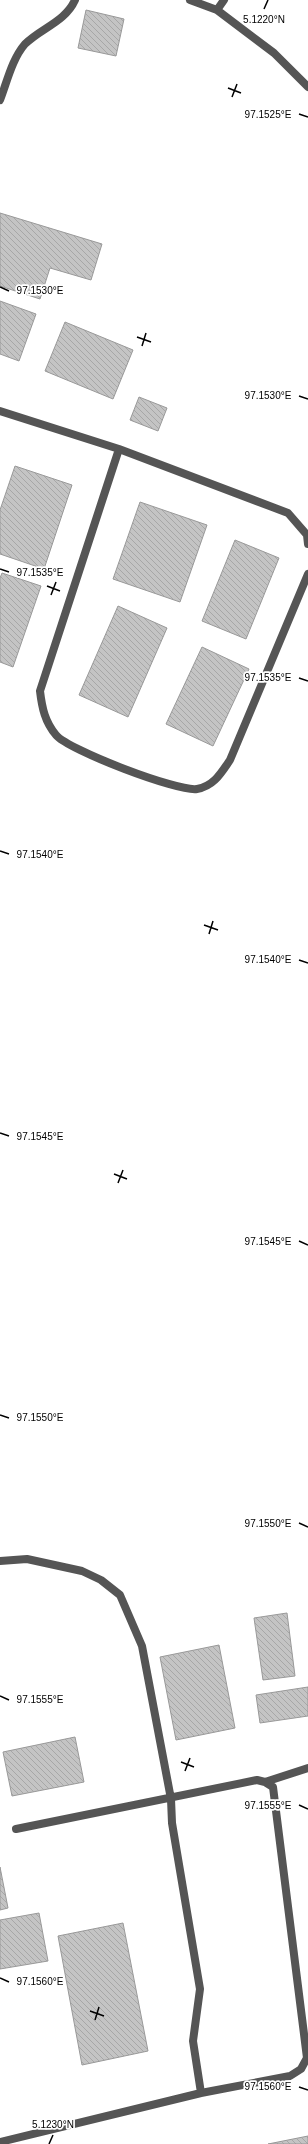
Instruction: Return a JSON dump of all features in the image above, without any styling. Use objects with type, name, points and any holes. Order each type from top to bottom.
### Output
[{"type":"street","points":[[0,100],[17,56],[26,44],[63,18],[75,0]]},
{"type":"street","points":[[190,0],[218,10],[274,53],[308,87]]},
{"type":"street","points":[[218,10],[224,0]]},
{"type":"street","points":[[0,412],[119,449],[288,513],[307,535],[308,544]]},
{"type":"street","points":[[119,449],[40,691],[42,711],[57,736],[76,749],[170,785],[197,789],[216,781],[230,760],[308,574]]},
{"type":"street","points":[[0,1561],[27,1558],[82,1571],[101,1580],[120,1595],[142,1646],[170,1799],[172,1822],[200,1989],[193,2040],[201,2093]]},
{"type":"street","points":[[265,1782],[308,1768]]},
{"type":"street","points":[[0,2142],[201,2093],[290,2076],[305,2068],[307,2058],[273,1787],[265,1782],[257,1780],[170,1799],[16,1829]]},
{"type":"building","points":[[86,10],[124,19],[116,56],[78,48]]},
{"type":"building","points":[[0,213],[102,244],[91,280],[50,268],[40,299],[0,286]]},
{"type":"building","points":[[0,301],[36,314],[19,361],[0,354]]},
{"type":"building","points":[[65,322],[133,350],[113,399],[45,371]]},
{"type":"building","points":[[139,397],[167,408],[158,431],[130,420]]},
{"type":"building","points":[[15,466],[72,485],[44,569],[0,554],[0,510]]},
{"type":"building","points":[[140,502],[207,525],[180,602],[113,579]]},
{"type":"building","points":[[235,540],[279,558],[246,639],[202,621]]},
{"type":"building","points":[[2,573],[41,586],[13,667],[0,662],[0,578]]},
{"type":"building","points":[[118,606],[167,628],[128,717],[79,695]]},
{"type":"building","points":[[202,647],[249,669],[213,746],[166,724]]},
{"type":"building","points":[[287,1613],[295,1676],[263,1680],[254,1618]]},
{"type":"building","points":[[219,1645],[235,1728],[176,1740],[160,1657]]},
{"type":"building","points":[[308,1687],[308,1716],[260,1723],[256,1695]]},
{"type":"building","points":[[75,1737],[84,1782],[12,1796],[3,1752]]},
{"type":"building","points":[[0,1867],[8,1908],[0,1910]]},
{"type":"building","points":[[39,1913],[48,1961],[0,1969],[0,1920]]},
{"type":"building","points":[[123,1923],[148,2051],[82,2065],[58,1936]]},
{"type":"building","points":[[308,2136],[308,2144],[268,2144]]}]
